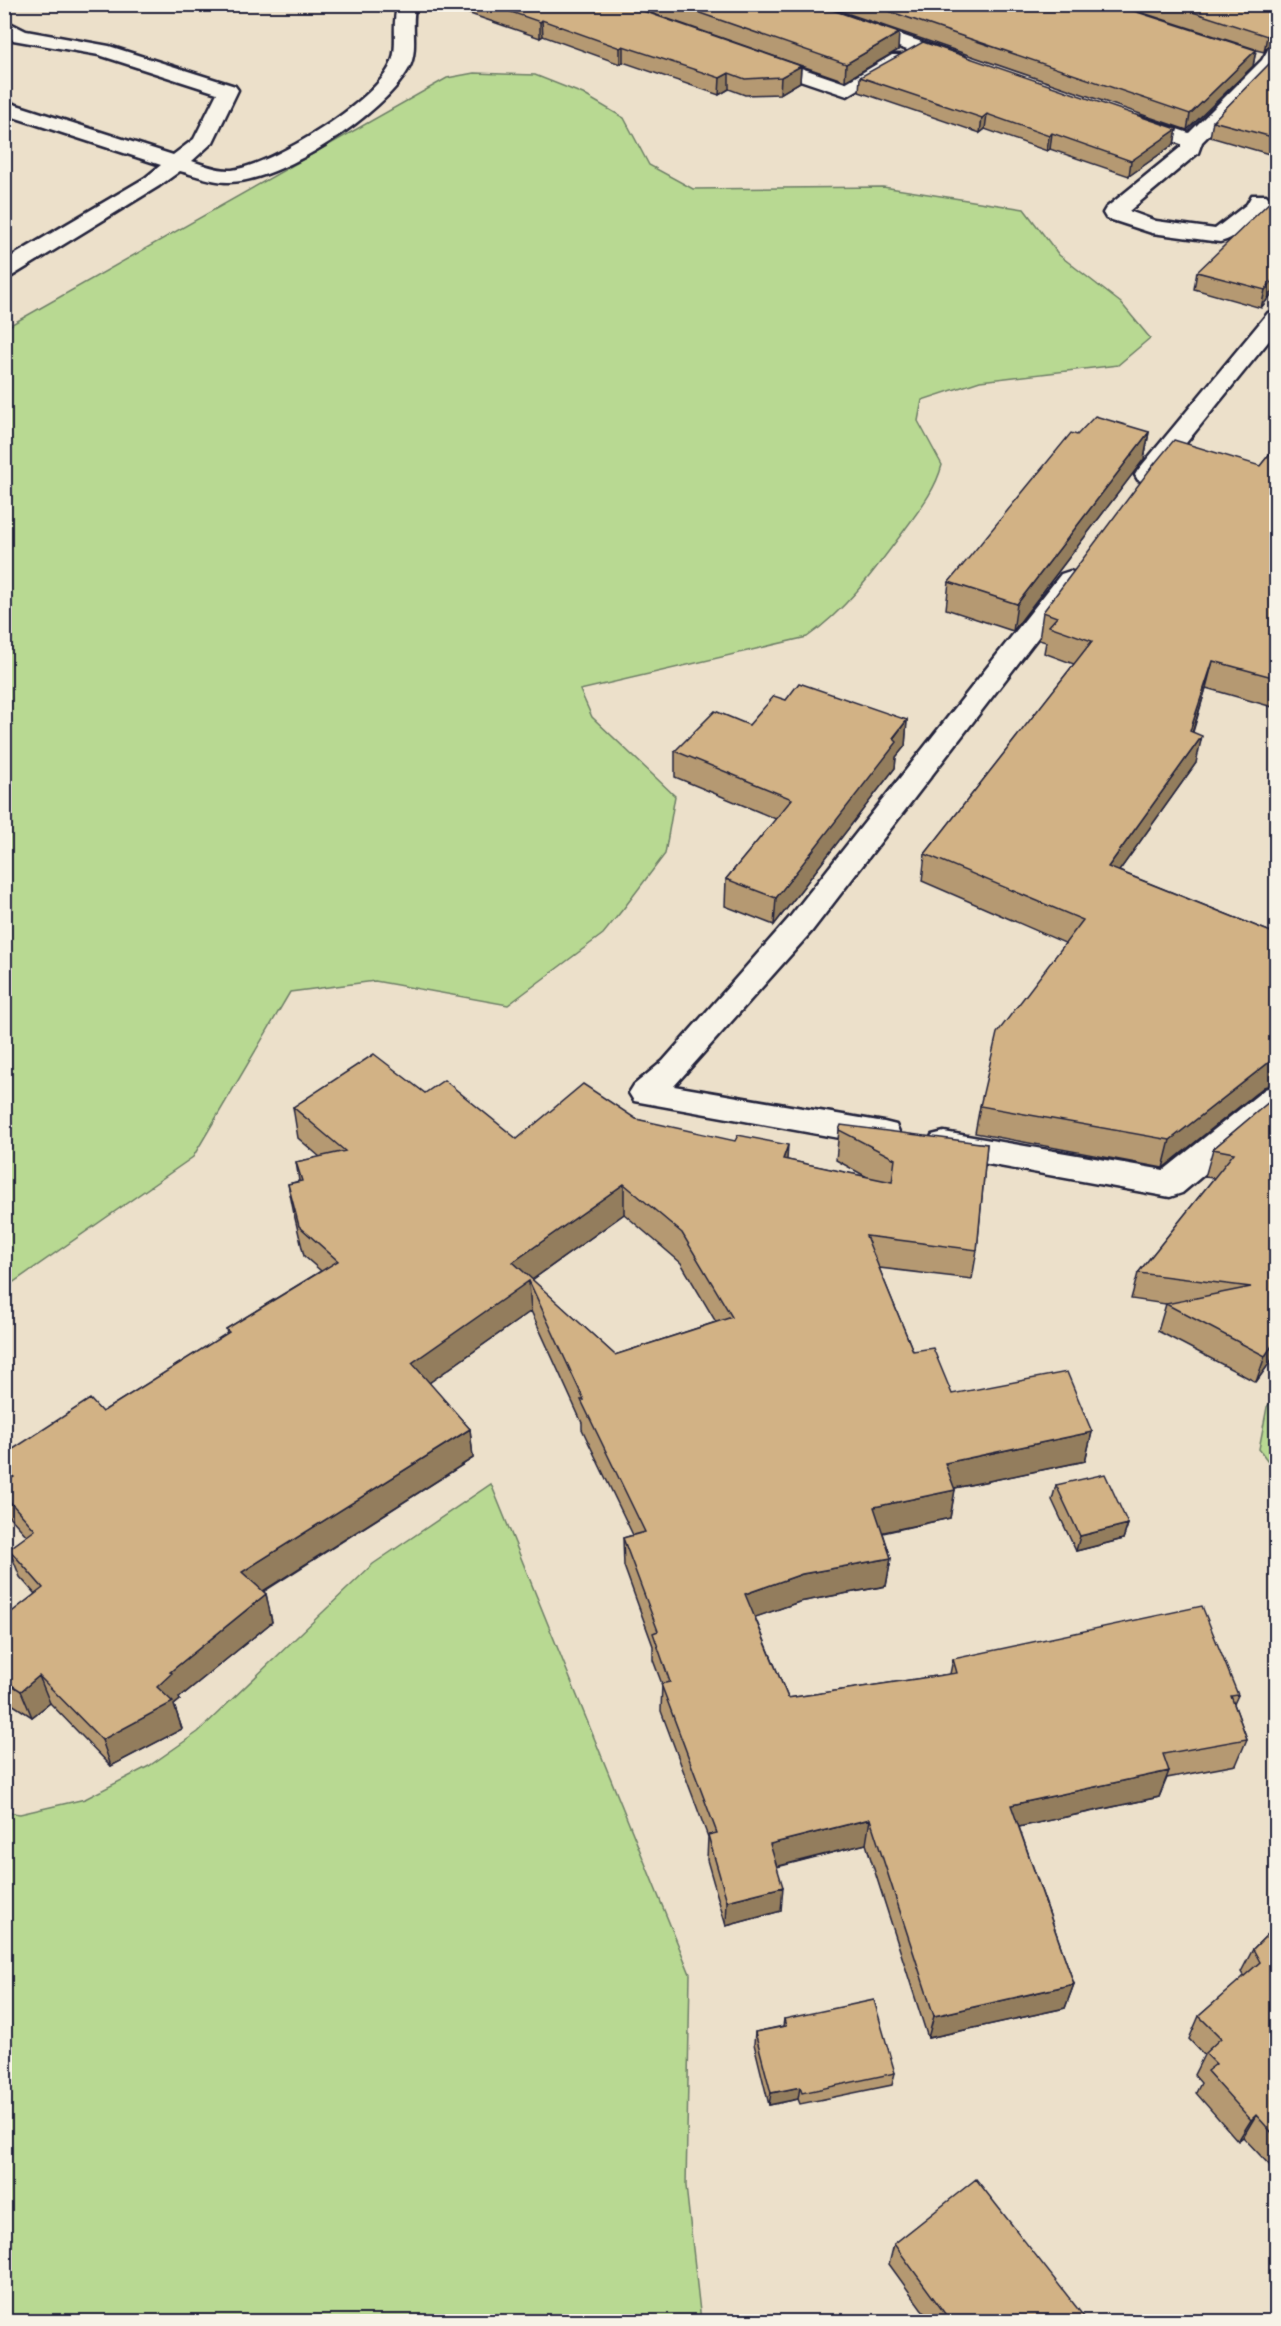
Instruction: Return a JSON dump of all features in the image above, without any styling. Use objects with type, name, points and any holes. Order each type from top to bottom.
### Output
[{"type":"street","points":[[4,107],[177,163],[231,176],[282,162],[312,144],[369,100],[400,66],[407,4]]},
{"type":"street","points":[[792,4],[973,66]]},
{"type":"street","points":[[4,26],[20,36],[102,50],[228,90],[203,142],[177,163],[152,182],[10,262]]},
{"type":"street","points":[[736,51],[847,90],[918,48]]},
{"type":"street","points":[[1248,56],[1273,58]]},
{"type":"street","points":[[1259,199],[1256,207],[1220,236],[1152,227],[1114,213],[1191,149],[1192,141],[1273,58]]},
{"type":"street","points":[[1116,115],[1192,141]]},
{"type":"street","points":[[1129,498],[1276,318]]},
{"type":"street","points":[[1088,554],[801,924],[674,1069],[645,1093],[1170,1184],[1224,1137],[1276,1097]]},
{"type":"green space","points":[[474,73],[535,75],[583,94],[624,118],[649,165],[693,189],[883,187],[1024,209],[1059,255],[1121,303],[1150,338],[1118,365],[980,381],[922,400],[918,421],[942,465],[935,483],[915,516],[859,589],[835,614],[807,637],[580,690],[592,717],[675,796],[665,854],[603,934],[508,1005],[375,981],[290,992],[193,1157],[5,1288],[5,328],[447,78]]},
{"type":"green space","points":[[1276,1394],[1276,1472],[1259,1449],[1267,1407]]},
{"type":"green space","points":[[491,1484],[690,1974],[686,2186],[701,2321],[5,2321],[5,1812],[20,1814],[85,1799],[149,1766],[198,1732],[373,1564]]},
{"type":"building","points":[[488,4],[623,4],[801,66],[781,77],[745,79],[729,73],[720,78],[623,46],[620,48],[542,20],[540,22]]},
{"type":"building","points":[[674,4],[815,4],[899,33],[846,64]]},
{"type":"building","points":[[868,4],[1112,4],[1256,50],[1190,114]]},
{"type":"building","points":[[1168,4],[1276,4],[1276,29],[1267,36]]},
{"type":"building","points":[[923,42],[1177,129],[1131,161],[1052,133],[1049,136],[987,114],[982,118],[860,77]]},
{"type":"building","points":[[1276,57],[1276,138],[1213,121]]},
{"type":"building","points":[[1276,196],[1276,276],[1265,290],[1197,272]]},
{"type":"building","points":[[1095,416],[1149,432],[1017,604],[949,582],[1071,433],[1077,435]]},
{"type":"building","points":[[1174,440],[1260,466],[1276,446],[1276,678],[1213,661],[1190,731],[1202,736],[1108,867],[1276,934],[1276,1058],[1170,1140],[980,1106],[997,1033],[1083,920],[925,854],[1092,641],[1049,626],[1057,617],[1043,612]]},
{"type":"building","points":[[799,683],[907,720],[893,738],[897,742],[776,898],[726,879],[792,799],[675,751],[715,711],[749,725],[774,696],[786,700]]},
{"type":"building","points":[[374,1054],[425,1093],[444,1080],[517,1139],[583,1084],[636,1119],[735,1141],[738,1135],[788,1145],[783,1159],[892,1182],[895,1159],[839,1130],[841,1125],[987,1144],[977,1250],[866,1236],[913,1351],[933,1348],[952,1394],[1067,1372],[1092,1432],[945,1463],[955,1490],[874,1507],[891,1558],[802,1574],[745,1594],[788,1698],[957,1673],[953,1659],[1202,1606],[1238,1695],[1231,1696],[1247,1739],[1163,1754],[1169,1771],[1011,1805],[1074,1984],[934,2016],[870,1819],[770,1844],[783,1887],[727,1901],[708,1835],[717,1833],[661,1684],[670,1682],[653,1633],[658,1631],[623,1538],[645,1532],[581,1400],[584,1400],[529,1281],[412,1363],[470,1429],[242,1572],[266,1594],[170,1672],[172,1673],[157,1687],[173,1702],[102,1740],[39,1676],[21,1691],[4,1680],[4,1618],[43,1588],[9,1549],[35,1530],[4,1495],[4,1482],[14,1477],[4,1466],[4,1455],[90,1399],[102,1412],[229,1332],[226,1329],[338,1261],[299,1226],[288,1184],[302,1181],[296,1162],[345,1151],[293,1107]],"holes":[[[624,1184],[682,1233],[732,1317],[615,1355],[513,1262]]]},
{"type":"building","points":[[1276,1096],[1276,1340],[1265,1356],[1166,1304],[1251,1287],[1138,1273],[1234,1153],[1213,1149]]},
{"type":"building","points":[[1105,1474],[1128,1524],[1080,1536],[1056,1485]]},
{"type":"building","points":[[1276,1926],[1276,2137],[1256,2115],[1251,2120],[1207,2071],[1216,2064],[1205,2053],[1221,2038],[1199,2016],[1260,1962],[1253,1949]]},
{"type":"building","points":[[874,2000],[895,2073],[802,2093],[800,2087],[771,2093],[755,2032],[786,2026],[784,2019]]},
{"type":"building","points":[[976,2179],[1088,2322],[951,2322],[894,2244]]}]
